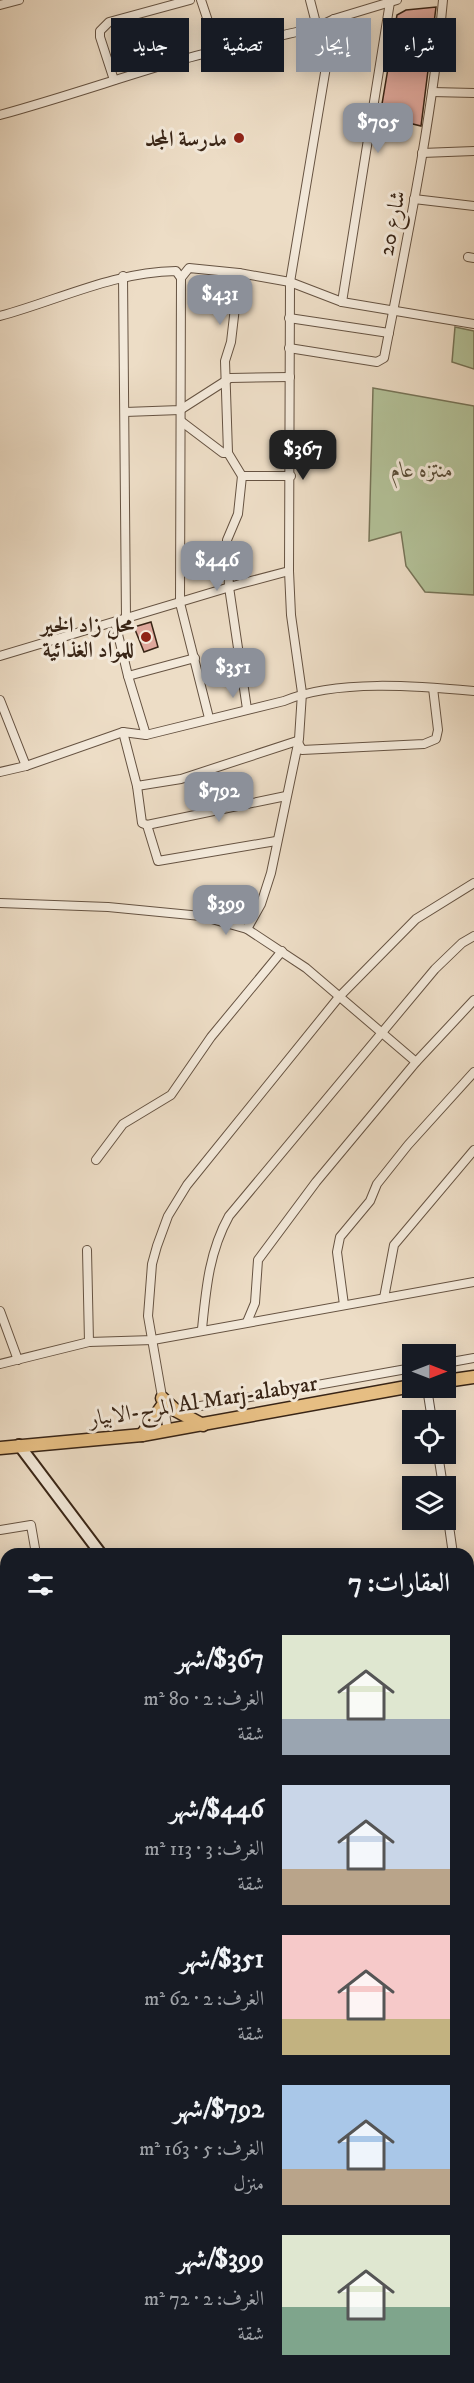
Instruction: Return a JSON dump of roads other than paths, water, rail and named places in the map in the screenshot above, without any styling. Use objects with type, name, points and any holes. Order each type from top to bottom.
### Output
[{"type":"main road","points":[[456,1380],[474,1377]]},
{"type":"main road","name":"المرج-الابيار Al Marj-alabyar","points":[[0,1448],[142,1435],[402,1388]]},
{"type":"main road","points":[[142,1435],[163,1401],[203,1425]]},
{"type":"street","points":[[0,5],[19,0]]},
{"type":"street","points":[[114,80],[100,37],[103,27],[109,22],[190,0]]},
{"type":"street","points":[[201,0],[207,18]]},
{"type":"street","points":[[310,0],[315,18]]},
{"type":"street","name":"شارع 20","points":[[289,348],[380,362],[384,357],[422,153],[443,0]]},
{"type":"street","points":[[337,18],[393,1],[342,302]]},
{"type":"street","points":[[0,115],[201,56]]},
{"type":"street","points":[[247,929],[261,904],[271,873],[297,741],[302,693],[291,615],[289,571],[290,282],[325,72]]},
{"type":"street","points":[[432,92],[474,93]]},
{"type":"street","points":[[422,153],[474,151]]},
{"type":"street","points":[[414,199],[474,206]]},
{"type":"street","points":[[181,278],[189,268],[238,273],[290,282],[342,302],[474,324]]},
{"type":"street","points":[[0,316],[123,276],[154,271],[176,271],[181,278],[180,603],[209,718]]},
{"type":"street","points":[[238,273],[231,342],[225,361],[225,380],[228,453],[242,476],[238,514],[227,540],[229,587],[247,709]]},
{"type":"street","points":[[123,276],[126,619]]},
{"type":"street","points":[[289,318],[389,333]]},
{"type":"street","points":[[125,412],[180,410],[225,380],[290,377]]},
{"type":"street","points":[[182,422],[223,453],[228,453]]},
{"type":"street","points":[[242,476],[291,476]]},
{"type":"street","points":[[0,656],[289,571]]},
{"type":"street","points":[[116,622],[128,676],[146,735]]},
{"type":"street","points":[[128,676],[195,658]]},
{"type":"street","points":[[0,772],[26,766],[123,732],[146,735],[284,701],[302,693],[362,687],[474,691]]},
{"type":"street","points":[[297,741],[302,750],[424,744],[436,739],[438,730],[433,688]]},
{"type":"street","points":[[0,700],[2,713],[26,766]]},
{"type":"street","points":[[123,732],[137,786],[142,823],[147,825],[286,796]]},
{"type":"street","points":[[137,786],[181,779],[297,741]]},
{"type":"street","points":[[147,825],[158,861],[276,840]]},
{"type":"street","points":[[168,1431],[148,1300],[152,1264],[168,1216],[214,1148],[339,997],[416,919],[474,883]]},
{"type":"street","points":[[0,903],[108,907],[189,915],[214,919],[247,929],[306,968],[416,1062]]},
{"type":"street","points":[[202,1329],[208,1269],[228,1216],[435,969],[474,936]]},
{"type":"street","points":[[96,1160],[123,1124],[171,1095],[211,1036],[282,951]]},
{"type":"street","points":[[247,1322],[255,1303],[258,1260],[316,1182],[416,1062],[474,1000]]},
{"type":"street","points":[[344,1305],[337,1252],[340,1237],[370,1201],[377,1184],[408,1145],[474,1072]]},
{"type":"street","points":[[384,1298],[394,1245],[474,1150]]},
{"type":"street","points":[[87,1250],[89,1342]]},
{"type":"street","points":[[0,1364],[89,1342],[153,1340],[202,1329],[474,1282]]},
{"type":"street","points":[[0,1311],[18,1360]]},
{"type":"street","points":[[456,1361],[474,1358]]},
{"type":"street","points":[[175,1410],[402,1370]]},
{"type":"street","points":[[371,1375],[374,1393]]},
{"type":"street","points":[[0,1441],[19,1445],[96,1548]]},
{"type":"street","points":[[0,1530],[31,1525],[35,1548]]},
{"type":"street","points":[[450,1530],[452,1548]]},
{"type":"place","name":"مدرسة المجد","points":[[239,138]]},
{"type":"place","name":"محل زاد الخير للمواد الغذائية","points":[[146,637]]},
{"type":"park label","name":"منتزه عام","points":[[422,469]]}]
